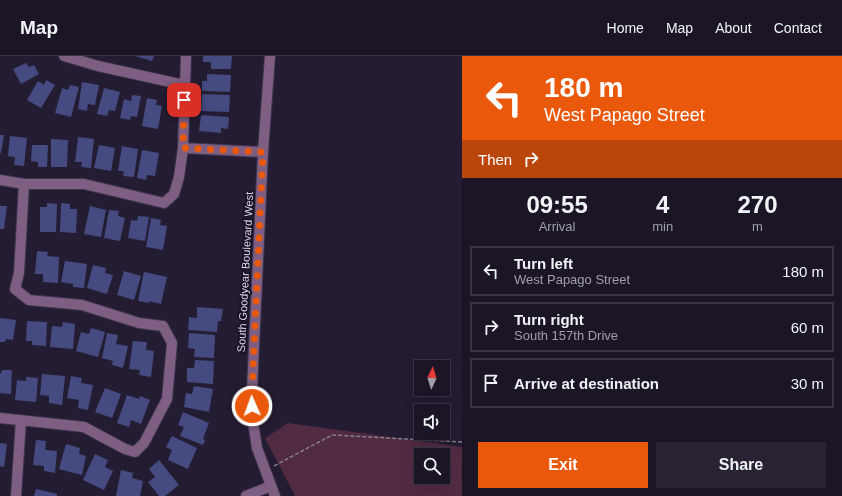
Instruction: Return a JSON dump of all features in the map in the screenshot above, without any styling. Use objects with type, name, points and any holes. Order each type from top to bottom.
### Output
[{"type":"street","points":[[64,56],[98,66],[184,85]]},
{"type":"street","points":[[0,180],[24,184],[84,184],[164,203],[174,194],[179,177],[183,148],[186,56]]},
{"type":"street","name":"South Goodyear Boulevard West","points":[[270,56],[263,152],[252,390],[253,422],[257,448],[275,496]]},
{"type":"street","points":[[183,148],[263,152]]},
{"type":"street","points":[[0,418],[84,427],[125,449],[135,452],[144,444],[167,399],[172,343],[163,326],[139,323],[82,305],[29,300],[15,289],[19,272],[24,184]]},
{"type":"street","points":[[16,496],[22,420]]},
{"type":"street","points":[[246,496],[271,486]]},
{"type":"path","points":[[265,470],[332,435],[462,442]]},
{"type":"shaded area","points":[[288,423],[462,447],[462,496],[295,496],[265,438]]},
{"type":"building","points":[[135,56],[154,56],[152,61]]},
{"type":"building","points":[[203,56],[232,56],[231,69],[211,69],[211,62],[203,62]]},
{"type":"building","points":[[26,63],[29,67],[34,65],[39,74],[21,84],[13,69]]},
{"type":"building","points":[[207,74],[231,75],[230,92],[202,91],[202,81],[207,81]]},
{"type":"building","points":[[46,80],[55,85],[41,108],[27,100],[38,81],[44,85]]},
{"type":"building","points":[[82,82],[99,85],[95,105],[88,104],[87,111],[78,109]]},
{"type":"building","points":[[70,85],[79,87],[71,117],[55,113],[62,88],[68,90]]},
{"type":"building","points":[[104,88],[120,92],[115,111],[109,110],[107,116],[97,114]]},
{"type":"building","points":[[202,94],[230,95],[229,112],[201,111]]},
{"type":"building","points":[[132,95],[141,96],[137,117],[131,116],[130,120],[120,118],[124,99],[131,101]]},
{"type":"building","points":[[147,98],[157,100],[156,105],[162,106],[158,129],[142,126]]},
{"type":"building","points":[[201,115],[229,117],[228,129],[221,128],[221,133],[199,131]]},
{"type":"building","points":[[0,135],[4,135],[1,153],[0,153]]},
{"type":"building","points":[[10,136],[27,138],[24,166],[14,165],[15,157],[8,156]]},
{"type":"building","points":[[78,137],[94,139],[91,168],[81,167],[82,162],[75,162]]},
{"type":"building","points":[[51,139],[68,140],[67,167],[51,167]]},
{"type":"building","points":[[32,145],[48,145],[47,167],[38,167],[38,162],[31,161]]},
{"type":"building","points":[[99,145],[115,148],[111,171],[94,168]]},
{"type":"building","points":[[122,146],[138,149],[134,177],[123,176],[124,171],[118,171]]},
{"type":"building","points":[[142,150],[159,153],[155,176],[147,175],[146,180],[137,178]]},
{"type":"building","points":[[47,203],[57,204],[56,232],[40,232],[40,207],[47,207]]},
{"type":"building","points":[[61,203],[70,204],[70,209],[77,209],[76,233],[60,232]]},
{"type":"building","points":[[0,206],[7,206],[4,229],[0,229]]},
{"type":"building","points":[[90,206],[106,210],[101,237],[84,234]]},
{"type":"building","points":[[109,210],[119,211],[118,216],[125,218],[120,241],[104,238]]},
{"type":"building","points":[[138,216],[149,217],[145,241],[128,238],[131,220],[137,221]]},
{"type":"building","points":[[151,218],[161,220],[160,225],[167,226],[163,250],[146,247]]},
{"type":"building","points":[[37,251],[48,252],[47,256],[59,257],[58,283],[43,282],[43,274],[35,274]]},
{"type":"building","points":[[65,261],[87,264],[84,288],[73,287],[73,284],[61,282]]},
{"type":"building","points":[[93,265],[106,268],[105,273],[113,275],[107,294],[87,288]]},
{"type":"building","points":[[124,271],[141,276],[134,300],[117,295]]},
{"type":"building","points":[[144,272],[167,277],[161,304],[149,301],[149,303],[138,301]]},
{"type":"building","points":[[197,307],[223,309],[221,321],[218,321],[217,332],[188,330],[189,317],[197,318]]},
{"type":"building","points":[[0,318],[16,320],[13,340],[6,339],[5,342],[0,342]]},
{"type":"building","points":[[27,321],[47,322],[46,346],[32,345],[32,341],[26,341]]},
{"type":"building","points":[[63,322],[75,324],[73,349],[50,347],[52,326],[62,327]]},
{"type":"building","points":[[91,328],[105,332],[98,357],[76,351],[81,332],[89,334]]},
{"type":"building","points":[[107,333],[118,335],[116,344],[128,346],[123,368],[112,365],[113,361],[102,358]]},
{"type":"building","points":[[189,333],[215,335],[214,358],[194,357],[195,349],[188,348]]},
{"type":"building","points":[[133,341],[147,342],[146,350],[154,351],[151,377],[139,375],[140,370],[129,369]]},
{"type":"building","points":[[195,360],[214,361],[213,384],[187,382],[187,368],[194,368]]},
{"type":"building","points":[[2,370],[12,370],[11,394],[0,393],[0,373],[1,374]]},
{"type":"building","points":[[42,374],[65,376],[62,405],[49,403],[49,396],[40,395]]},
{"type":"building","points":[[71,376],[82,378],[81,383],[93,385],[88,410],[78,408],[79,400],[67,398]]},
{"type":"building","points":[[26,377],[38,378],[36,402],[15,400],[17,380],[26,381]]},
{"type":"building","points":[[194,386],[213,389],[209,412],[184,407],[186,393],[192,394]]},
{"type":"building","points":[[105,388],[121,394],[112,418],[95,412]]},
{"type":"building","points":[[127,395],[139,399],[140,396],[150,400],[141,424],[131,420],[129,427],[117,423]]},
{"type":"building","points":[[183,412],[209,423],[203,439],[205,440],[203,445],[180,436],[184,427],[178,425]]},
{"type":"building","points":[[172,436],[197,448],[188,469],[168,460],[172,450],[166,447]]},
{"type":"building","points":[[36,440],[46,441],[45,450],[57,451],[55,473],[44,471],[44,466],[33,465]]},
{"type":"building","points":[[0,443],[7,444],[4,467],[0,466]]},
{"type":"building","points":[[66,444],[80,448],[79,454],[86,456],[82,475],[59,469]]},
{"type":"building","points":[[95,454],[108,460],[105,467],[113,471],[104,490],[83,480]]},
{"type":"building","points":[[159,460],[179,485],[165,496],[159,496],[148,482],[155,477],[149,469]]},
{"type":"building","points":[[121,470],[133,473],[132,478],[143,481],[140,496],[116,496]]},
{"type":"building","points":[[36,489],[57,494],[57,496],[34,496]]},
{"type":"route","points":[[184,100],[183,148],[263,152],[252,406]]}]
